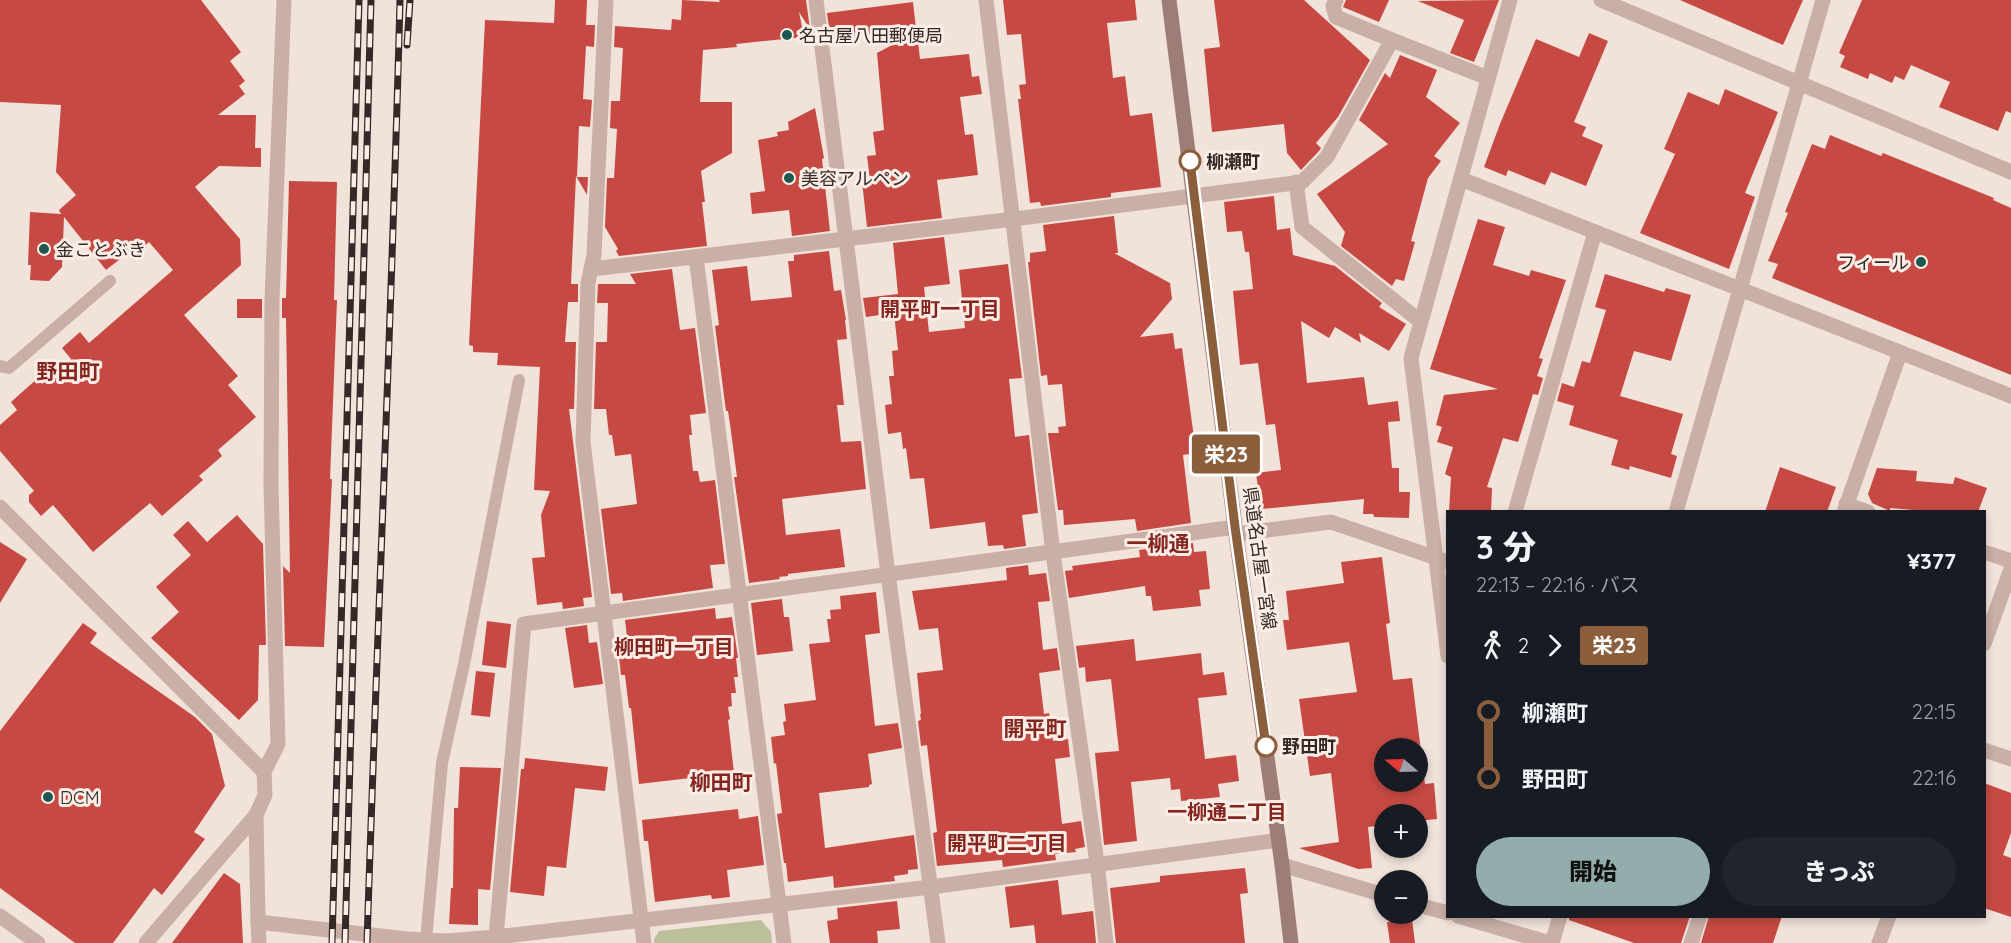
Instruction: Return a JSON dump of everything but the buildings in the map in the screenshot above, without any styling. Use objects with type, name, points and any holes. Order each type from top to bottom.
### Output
[{"type":"main road","name":"県道名古屋一宮線","points":[[1169,0],[1291,943]]},
{"type":"street","points":[[146,943],[256,815],[265,795],[264,772],[278,744],[272,485],[272,300],[284,0]]},
{"type":"street","points":[[606,0],[595,243],[588,283],[583,442],[644,943]]},
{"type":"street","points":[[816,0],[888,574],[938,943]]},
{"type":"street","points":[[986,0],[1053,554],[1097,863],[1106,943]]},
{"type":"street","points":[[1336,0],[1334,6],[1336,17],[1488,78]]},
{"type":"street","points":[[1446,629],[1441,560],[1411,358],[1510,0]]},
{"type":"street","points":[[1601,0],[2011,172]]},
{"type":"street","points":[[1677,510],[1823,0]]},
{"type":"street","points":[[592,269],[846,240],[1302,182],[1327,157],[1392,40]]},
{"type":"street","points":[[1461,179],[2011,396]]},
{"type":"street","points":[[1296,182],[1302,227],[1421,322]]},
{"type":"street","points":[[1516,510],[1595,232]]},
{"type":"street","points":[[696,257],[784,943]]},
{"type":"street","points":[[1845,508],[1900,352]]},
{"type":"street","points":[[0,507],[264,772]]},
{"type":"street","points":[[496,938],[524,624],[888,574],[1236,531],[1331,522],[1441,560]]},
{"type":"street","points":[[1986,553],[2011,561]]},
{"type":"street","points":[[1986,638],[2011,569]]},
{"type":"street","points":[[1986,751],[2011,759]]},
{"type":"street","points":[[256,815],[259,943]]},
{"type":"street","points":[[258,922],[407,941],[496,938],[931,887],[1279,840]]},
{"type":"street","points":[[1282,865],[1374,892]]},
{"type":"street","points":[[1428,907],[1446,912]]},
{"type":"street","points":[[0,916],[38,943]]},
{"type":"street","points":[[1481,920],[1551,943],[1559,918]]},
{"type":"street","points":[[1691,943],[1699,918]]},
{"type":"street","points":[[1880,943],[1888,918]]},
{"type":"lane","points":[[0,366],[9,368],[110,281]]},
{"type":"lane","points":[[426,940],[442,763],[464,664],[519,380]]},
{"type":"green space","points":[[761,920],[771,932],[772,943],[654,943],[659,931]]},
{"type":"railway","points":[[332,943],[359,0]]},
{"type":"railway","points":[[345,943],[371,0]]},
{"type":"railway","points":[[367,943],[400,0]]},
{"type":"railway","points":[[407,45],[410,0]]},
{"type":"bus line","name":"栄23","points":[[1190,161],[1235,527],[1266,746]]},
{"type":"place","name":"名古屋八田郵便局","points":[[787,35]]},
{"type":"place","name":"柳瀬町","points":[[1190,161]]},
{"type":"place","name":"美容アルペン","points":[[789,178]]},
{"type":"place","name":"金ことぶき","points":[[44,249]]},
{"type":"place","name":"フィール","points":[[1921,262]]},
{"type":"place","name":"野田町","points":[[1266,746]]},
{"type":"place","name":"DCM","points":[[48,797]]},
{"type":"district","name":"開平町一丁目","points":[[940,308]]},
{"type":"district","name":"野田町","points":[[68,371]]},
{"type":"district","name":"一柳通","points":[[1158,543]]},
{"type":"district","name":"柳田町一丁目","points":[[674,646]]},
{"type":"district","name":"開平町","points":[[1035,728]]},
{"type":"district","name":"柳田町","points":[[721,782]]},
{"type":"district","name":"一柳通二丁目","points":[[1227,811]]},
{"type":"district","name":"開平町二丁目","points":[[1007,842]]}]
